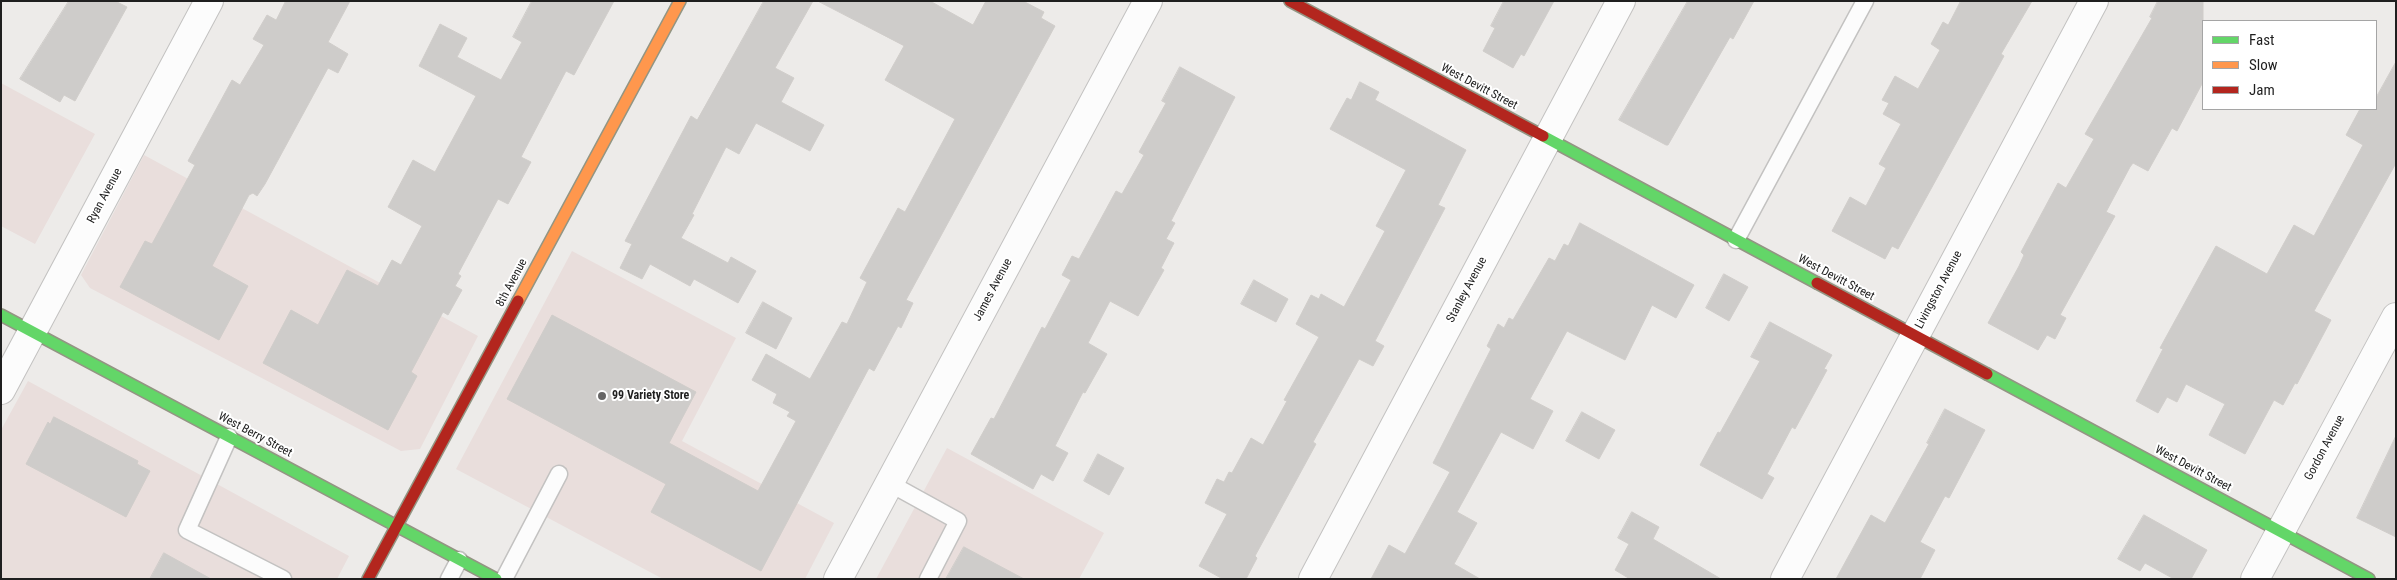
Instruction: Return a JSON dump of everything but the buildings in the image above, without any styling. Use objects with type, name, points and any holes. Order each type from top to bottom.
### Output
[{"type":"street","name":"Ryan Avenue","points":[[1,390],[209,1]]},
{"type":"street","name":"8th Avenue","points":[[368,579],[680,1]]},
{"type":"street","name":"James Avenue","points":[[838,579],[1148,1]]},
{"type":"street","name":"West Devitt Street","points":[[1290,1],[2369,579]]},
{"type":"street","name":"Stanley Avenue","points":[[1312,579],[1621,1]]},
{"type":"street","name":"Livingston Avenue","points":[[1785,579],[2094,1]]},
{"type":"street","name":"West Berry Street","points":[[1,315],[496,579]]},
{"type":"street","name":"Gordon Avenue","points":[[2255,579],[2396,316]]},
{"type":"lane","points":[[1736,240],[1865,1]]},
{"type":"lane","points":[[229,437],[187,530],[283,579]]},
{"type":"lane","points":[[504,579],[559,474]]},
{"type":"lane","points":[[889,483],[958,521],[928,579]]},
{"type":"lane","points":[[449,579],[459,560]]},
{"type":"shaded area","points":[[1,83],[95,134],[35,244],[1,226]]},
{"type":"shaded area","points":[[144,155],[478,336],[420,449],[401,451],[90,288],[81,275]]},
{"type":"shaded area","points":[[572,251],[736,338],[682,441],[834,523],[805,579],[663,579],[456,469]]},
{"type":"shaded area","points":[[28,381],[349,556],[337,579],[1,579],[1,430]]},
{"type":"shaded area","points":[[947,448],[1104,533],[1079,579],[876,579]]},
{"type":"traffic: fast","points":[[1543,136],[1817,283]]},
{"type":"traffic: fast","points":[[1,315],[496,579]]},
{"type":"traffic: fast","points":[[1987,374],[2369,579]]},
{"type":"traffic: slow","points":[[518,301],[680,1]]},
{"type":"traffic: jam","points":[[1290,1],[1543,136]]},
{"type":"traffic: jam","points":[[1817,283],[1987,374]]},
{"type":"traffic: jam","points":[[368,579],[518,301]]},
{"type":"place","name":"99 Variety Store","points":[[602,396]]}]
